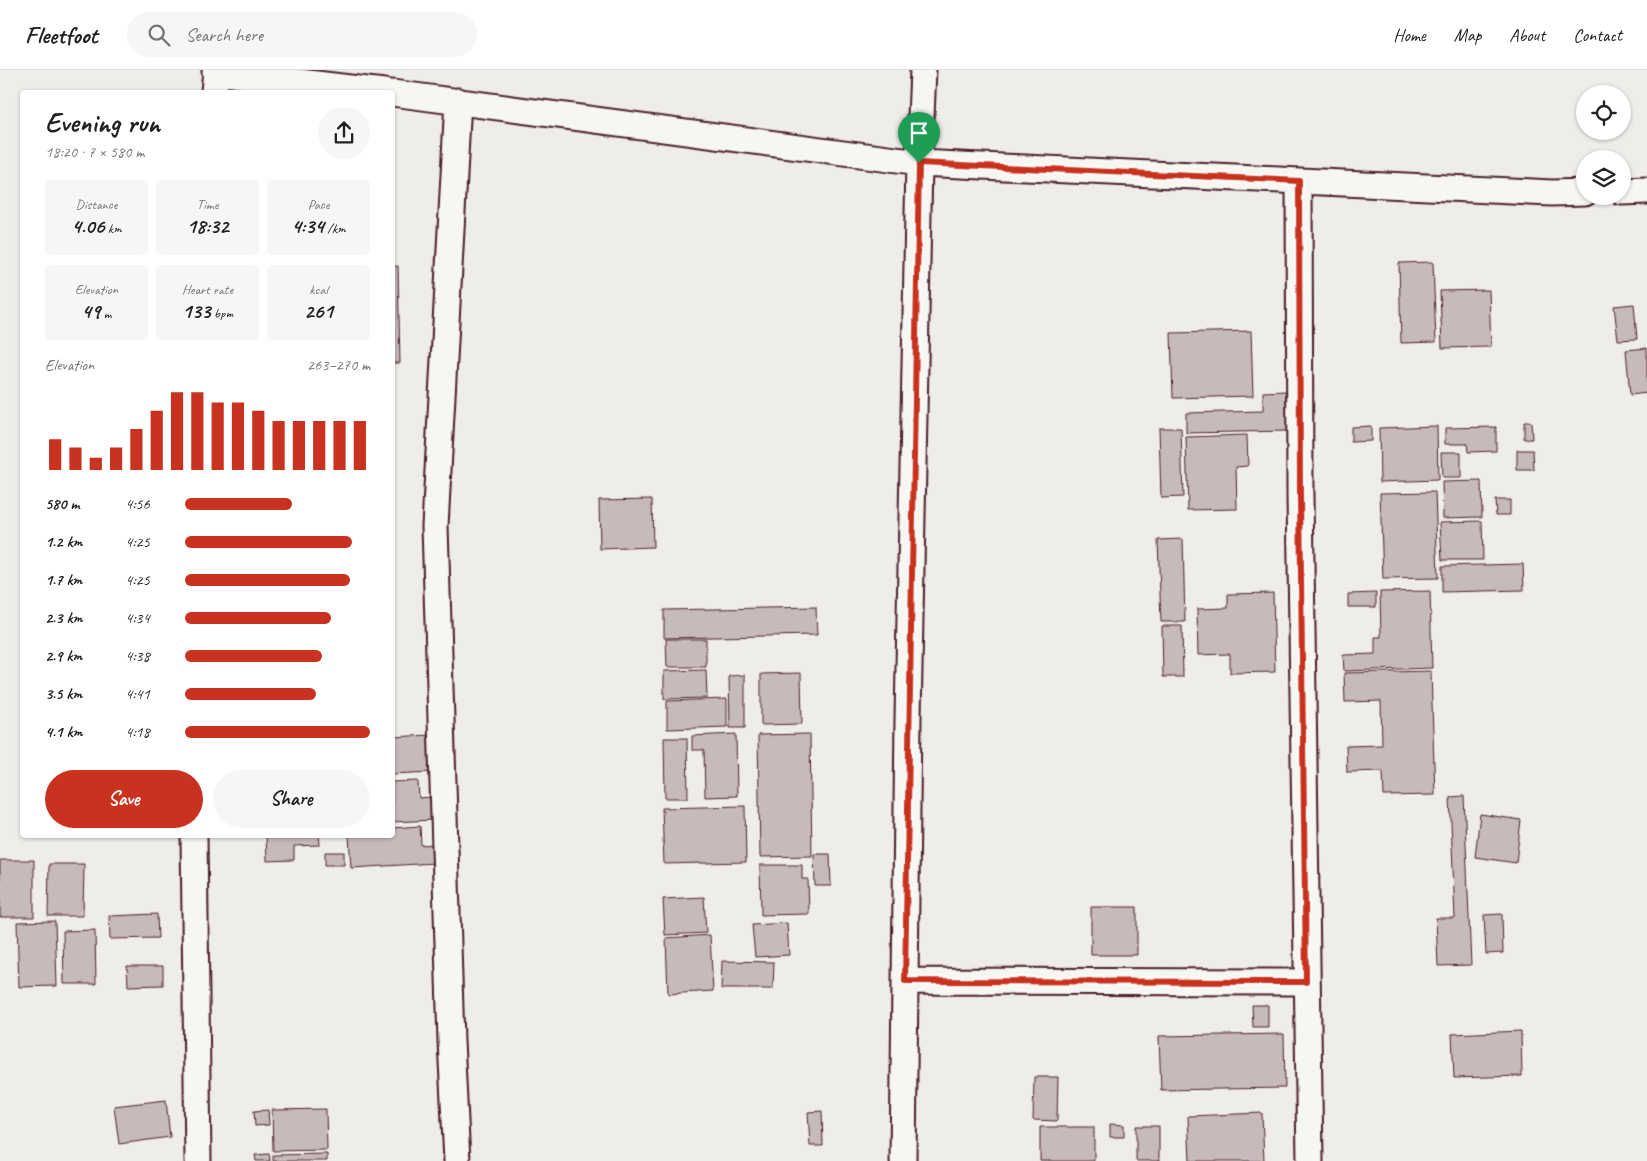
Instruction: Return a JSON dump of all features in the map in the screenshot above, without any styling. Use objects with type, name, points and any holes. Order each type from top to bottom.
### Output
[{"type":"street","points":[[903,1161],[919,163],[923,70]]},
{"type":"street","points":[[215,78],[360,90]]},
{"type":"street","points":[[395,94],[458,101],[919,163],[1552,193],[1576,192]]},
{"type":"street","points":[[457,1161],[450,1031],[435,526],[458,101]]},
{"type":"street","points":[[1299,181],[1300,486],[1310,1161]]},
{"type":"street","points":[[1631,192],[1647,191]]},
{"type":"street","points":[[194,838],[198,1161]]},
{"type":"street","points":[[905,981],[1306,982]]},
{"type":"building","points":[[1433,262],[1436,342],[1401,343],[1399,263]]},
{"type":"building","points":[[395,266],[398,266],[400,363],[395,363]]},
{"type":"building","points":[[1489,290],[1491,347],[1442,348],[1440,291]]},
{"type":"building","points":[[1634,304],[1637,339],[1618,340],[1614,306]]},
{"type":"building","points":[[1251,331],[1253,396],[1173,398],[1171,333]]},
{"type":"building","points":[[1647,348],[1647,393],[1630,395],[1626,350]]},
{"type":"building","points":[[1286,391],[1287,431],[1186,433],[1186,413],[1263,411],[1263,392]]},
{"type":"building","points":[[1524,422],[1531,422],[1532,439],[1524,439]]},
{"type":"building","points":[[1371,426],[1371,441],[1351,442],[1351,427]]},
{"type":"building","points":[[1437,426],[1438,480],[1380,482],[1379,428]]},
{"type":"building","points":[[1496,427],[1496,451],[1468,452],[1467,444],[1445,444],[1445,428]]},
{"type":"building","points":[[1159,428],[1181,428],[1183,497],[1161,498]]},
{"type":"building","points":[[1247,435],[1248,466],[1236,467],[1237,509],[1188,510],[1186,437]]},
{"type":"building","points":[[1517,450],[1533,450],[1534,470],[1517,470]]},
{"type":"building","points":[[1441,452],[1461,452],[1461,478],[1442,478]]},
{"type":"building","points":[[1481,481],[1482,517],[1443,518],[1442,482]]},
{"type":"building","points":[[1435,492],[1438,578],[1383,579],[1380,493]]},
{"type":"building","points":[[652,499],[653,547],[600,549],[599,500]]},
{"type":"building","points":[[1495,500],[1510,500],[1510,515],[1496,515]]},
{"type":"building","points":[[1482,521],[1483,560],[1442,560],[1440,522]]},
{"type":"building","points":[[1183,539],[1185,622],[1161,622],[1158,540]]},
{"type":"building","points":[[1523,564],[1524,590],[1442,592],[1442,566]]},
{"type":"building","points":[[1430,591],[1432,668],[1344,671],[1343,655],[1375,654],[1375,637],[1381,637],[1380,592]]},
{"type":"building","points":[[1273,593],[1275,672],[1230,673],[1230,654],[1198,655],[1197,609],[1228,608],[1228,594]]},
{"type":"building","points":[[1376,593],[1376,607],[1348,607],[1348,594]]},
{"type":"building","points":[[816,607],[817,635],[664,638],[664,610]]},
{"type":"building","points":[[1162,626],[1182,626],[1183,677],[1163,677]]},
{"type":"building","points":[[666,639],[706,639],[706,667],[667,667]]},
{"type":"building","points":[[706,670],[707,698],[664,699],[664,671]]},
{"type":"building","points":[[1431,671],[1435,795],[1384,796],[1383,771],[1347,772],[1346,746],[1382,745],[1381,701],[1345,702],[1344,673]]},
{"type":"building","points":[[801,673],[802,724],[761,725],[761,674]]},
{"type":"building","points":[[745,675],[745,728],[730,728],[729,676]]},
{"type":"building","points":[[727,699],[727,727],[667,729],[667,701]]},
{"type":"building","points":[[736,734],[737,796],[705,797],[704,750],[692,750],[692,736]]},
{"type":"building","points":[[810,734],[812,856],[760,857],[758,735]]},
{"type":"building","points":[[431,735],[433,772],[395,774],[395,737]]},
{"type":"building","points":[[664,738],[687,738],[688,798],[665,798]]},
{"type":"building","points":[[418,781],[419,798],[433,797],[434,820],[395,822],[395,782]]},
{"type":"building","points":[[1464,796],[1471,965],[1438,966],[1436,918],[1455,918],[1450,797]]},
{"type":"building","points":[[745,806],[746,862],[664,864],[662,808]]},
{"type":"building","points":[[1480,814],[1521,820],[1516,863],[1475,857]]},
{"type":"building","points":[[420,826],[421,845],[434,844],[435,863],[351,868],[349,838],[395,838],[395,828]]},
{"type":"building","points":[[266,838],[319,838],[320,845],[294,846],[294,860],[267,861]]},
{"type":"building","points":[[325,852],[344,852],[344,865],[325,865]]},
{"type":"building","points":[[814,854],[830,854],[831,886],[815,886]]},
{"type":"building","points":[[0,860],[34,860],[34,917],[0,917]]},
{"type":"building","points":[[49,864],[84,864],[83,916],[48,916]]},
{"type":"building","points":[[760,865],[802,865],[802,879],[808,879],[809,914],[761,915]]},
{"type":"building","points":[[704,897],[706,933],[665,935],[663,899]]},
{"type":"building","points":[[1091,907],[1137,907],[1137,955],[1091,955]]},
{"type":"building","points":[[157,914],[158,938],[110,939],[109,916]]},
{"type":"building","points":[[1502,914],[1503,953],[1486,954],[1484,915]]},
{"type":"building","points":[[55,921],[57,986],[19,987],[17,922]]},
{"type":"building","points":[[787,923],[789,955],[755,957],[752,925]]},
{"type":"building","points":[[95,930],[96,984],[64,984],[63,931]]},
{"type":"building","points":[[710,935],[713,991],[668,994],[666,938]]},
{"type":"building","points":[[722,961],[774,962],[773,989],[721,989]]},
{"type":"building","points":[[127,966],[163,966],[163,985],[128,986]]},
{"type":"building","points":[[1252,1005],[1268,1005],[1268,1027],[1253,1027]]},
{"type":"building","points":[[1521,1031],[1522,1076],[1454,1078],[1452,1034]]},
{"type":"building","points":[[1284,1034],[1285,1088],[1161,1090],[1159,1036]]},
{"type":"building","points":[[1034,1077],[1058,1077],[1057,1121],[1033,1120]]},
{"type":"building","points":[[166,1100],[170,1137],[119,1144],[114,1106]]},
{"type":"building","points":[[326,1109],[327,1150],[273,1151],[272,1110]]},
{"type":"building","points":[[268,1110],[269,1125],[255,1126],[254,1111]]},
{"type":"building","points":[[822,1111],[823,1146],[810,1146],[808,1112]]},
{"type":"building","points":[[1262,1113],[1264,1161],[1190,1161],[1188,1116]]},
{"type":"building","points":[[1110,1124],[1124,1125],[1124,1137],[1110,1137]]},
{"type":"building","points":[[1136,1126],[1159,1126],[1159,1161],[1136,1161]]},
{"type":"building","points":[[1040,1127],[1094,1127],[1094,1161],[1040,1161]]},
{"type":"building","points":[[269,1154],[270,1161],[256,1161],[255,1155]]},
{"type":"building","points":[[327,1154],[327,1161],[273,1161],[273,1155]]},
{"type":"route","points":[[919,163],[1299,181],[1300,496],[1306,982],[905,981],[908,718],[919,163]]}]
